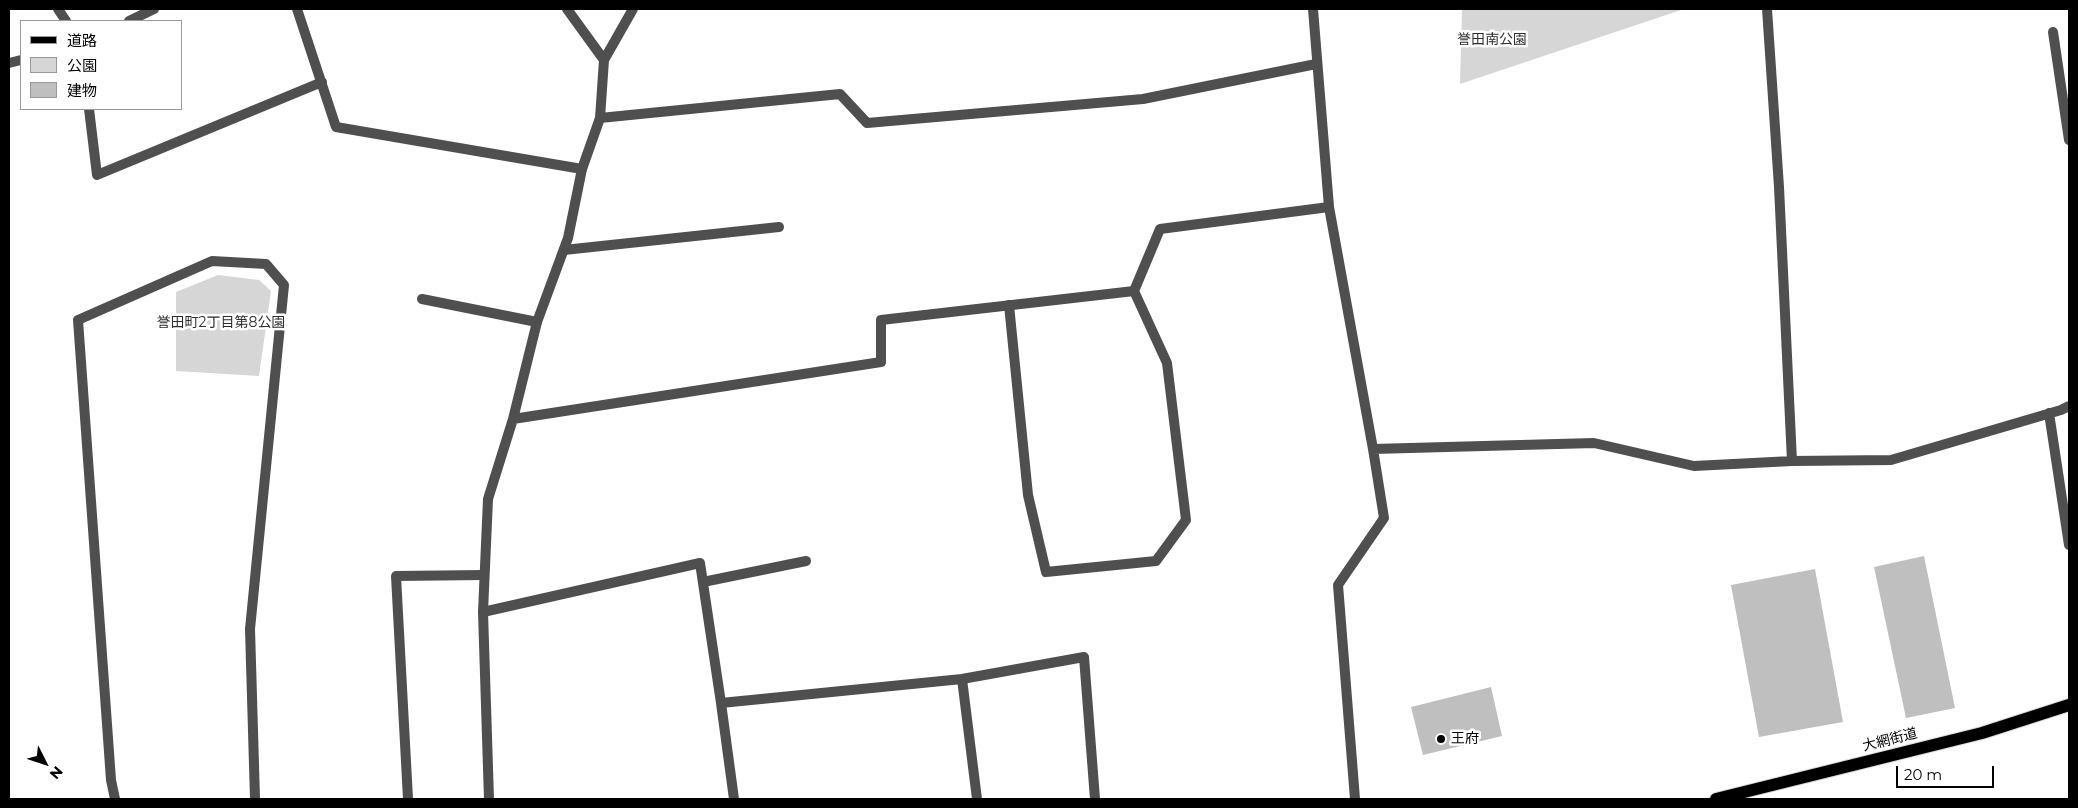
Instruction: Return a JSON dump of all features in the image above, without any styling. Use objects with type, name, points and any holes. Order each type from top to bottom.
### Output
[{"type":"main road","name":"大網街道","points":[[1716,799],[1982,733],[2069,705]]},
{"type":"street","points":[[58,9],[65,20]]},
{"type":"street","points":[[132,20],[154,9]]},
{"type":"street","points":[[297,9],[336,127],[582,169]]},
{"type":"street","points":[[567,9],[604,60]]},
{"type":"street","points":[[489,799],[483,612],[488,499],[513,419],[538,322],[564,250],[582,169],[600,118],[604,60],[633,9]]},
{"type":"street","points":[[1313,9],[1329,207],[1374,449],[1384,518],[1338,585],[1355,799]]},
{"type":"street","points":[[1767,9],[1779,186],[1792,461]]},
{"type":"street","points":[[2053,32],[2069,140]]},
{"type":"street","points":[[600,118],[840,94],[867,123],[1143,99],[1316,64]]},
{"type":"street","points":[[89,110],[97,175],[322,82]]},
{"type":"street","points":[[1009,306],[1028,495],[1046,572],[1156,561],[1186,520],[1167,363],[1134,291],[1160,229],[1329,207]]},
{"type":"street","points":[[564,250],[780,227]]},
{"type":"street","points":[[115,799],[111,780],[78,320],[212,261],[266,264],[284,285],[250,629],[254,799]]},
{"type":"street","points":[[513,419],[881,362],[881,320],[1134,291]]},
{"type":"street","points":[[422,299],[538,322]]},
{"type":"street","points":[[1374,449],[1594,443],[1694,466],[1792,461],[1891,460],[2049,414],[2069,406]]},
{"type":"street","points":[[2049,414],[2069,545]]},
{"type":"street","points":[[703,582],[806,561]]},
{"type":"street","points":[[483,612],[700,563],[734,799]]},
{"type":"street","points":[[408,799],[396,576],[484,575]]},
{"type":"street","points":[[721,703],[962,679],[1084,658],[1095,799]]},
{"type":"street","points":[[962,679],[977,799]]},
{"type":"green space","name":"誉田南公園","points":[[1462,9],[1684,9],[1460,84]]},
{"type":"green space","name":"誉田町2丁目第8公園","points":[[218,275],[259,280],[271,291],[259,376],[176,371],[176,292]]},
{"type":"building","points":[[1924,556],[1955,708],[1906,718],[1874,567]]},
{"type":"building","points":[[1815,569],[1843,722],[1759,737],[1731,585]]},
{"type":"building","points":[[1491,687],[1502,736],[1423,755],[1411,707]]},
{"type":"place","name":"王府","points":[[1441,739]]}]
